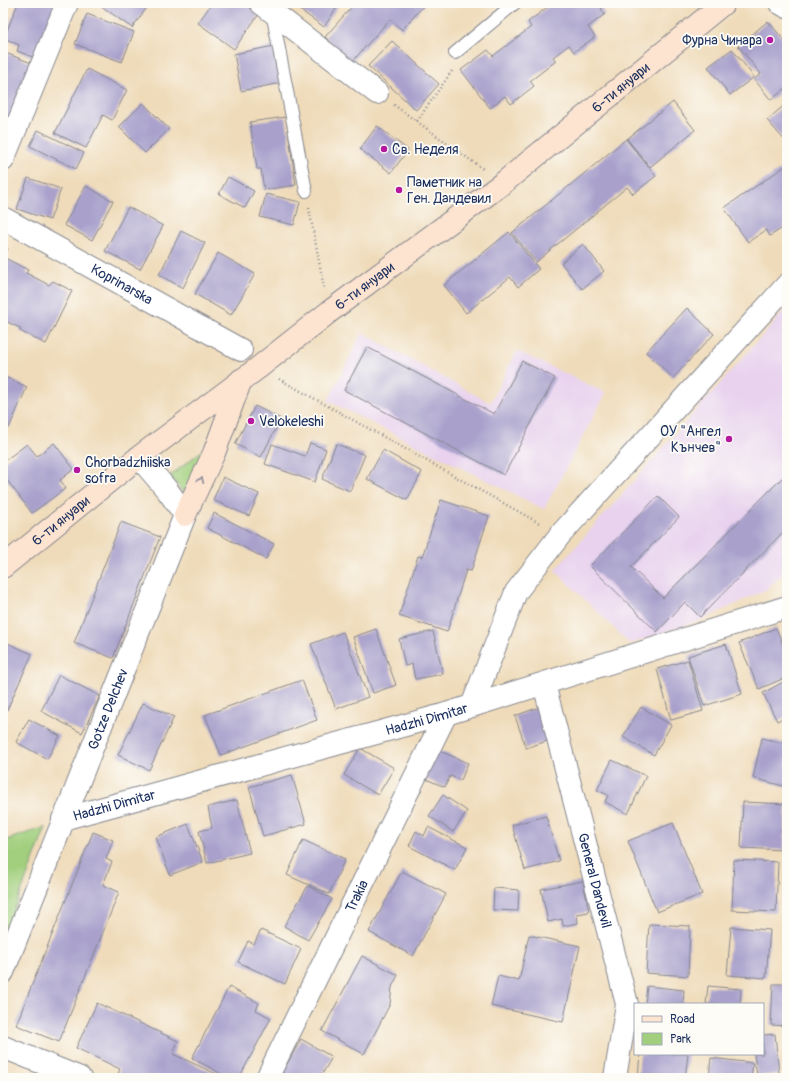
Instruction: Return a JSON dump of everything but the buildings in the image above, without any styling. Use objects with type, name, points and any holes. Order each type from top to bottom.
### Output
[{"type":"main road","name":"6-ти януари","points":[[3,568],[139,457],[250,374],[329,312],[503,183],[724,3]]},
{"type":"main road","points":[[185,515],[250,374]]},
{"type":"street","points":[[3,160],[67,3]]},
{"type":"street","points":[[780,3],[787,7]]},
{"type":"street","points":[[268,6],[377,93]]},
{"type":"street","name":"Koprinarska","points":[[3,218],[241,350]]},
{"type":"street","points":[[472,706],[516,592],[560,535],[787,285]]},
{"type":"street","points":[[139,457],[168,491],[185,515]]},
{"type":"street","name":"Gotze Delchev","points":[[3,972],[185,515]]},
{"type":"street","name":"Hadzhi Dimitar","points":[[63,819],[446,714],[787,607]]},
{"type":"street","name":"General Dandevil","points":[[544,684],[627,1004],[615,1078]]},
{"type":"street","name":"Trakia","points":[[267,1078],[446,714]]},
{"type":"street","points":[[3,1047],[80,1078]]},
{"type":"lane","points":[[455,52],[515,3]]},
{"type":"lane","points":[[268,6],[306,191]]},
{"type":"path","points":[[417,122],[456,65]]},
{"type":"path","points":[[377,93],[503,183]]},
{"type":"path","points":[[306,191],[329,312]]},
{"type":"path","points":[[250,374],[560,535]]},
{"type":"shaded area","name":"ОУ \"Ангел Кънчев\"","points":[[787,308],[787,570],[767,589],[704,619],[630,644],[555,570]]},
{"type":"shaded area","points":[[362,333],[490,403],[517,351],[606,393],[544,509],[328,401]]},
{"type":"green space","points":[[209,445],[187,497],[170,476]]},
{"type":"green space","points":[[46,827],[3,939],[3,841]]},
{"type":"place","name":"Фурна Чинара","points":[[770,40]]},
{"type":"place","name":"Св. Неделя","points":[[384,149]]},
{"type":"place","name":"Паметник на Ген. Дандевил","points":[[399,190]]},
{"type":"place","name":"Velokeleshi","points":[[251,421]]},
{"type":"place","name":"ОУ \"Ангел Кънчев\"","points":[[729,439]]},
{"type":"place","name":"Chorbadzhiiska sofra","points":[[77,470]]}]
